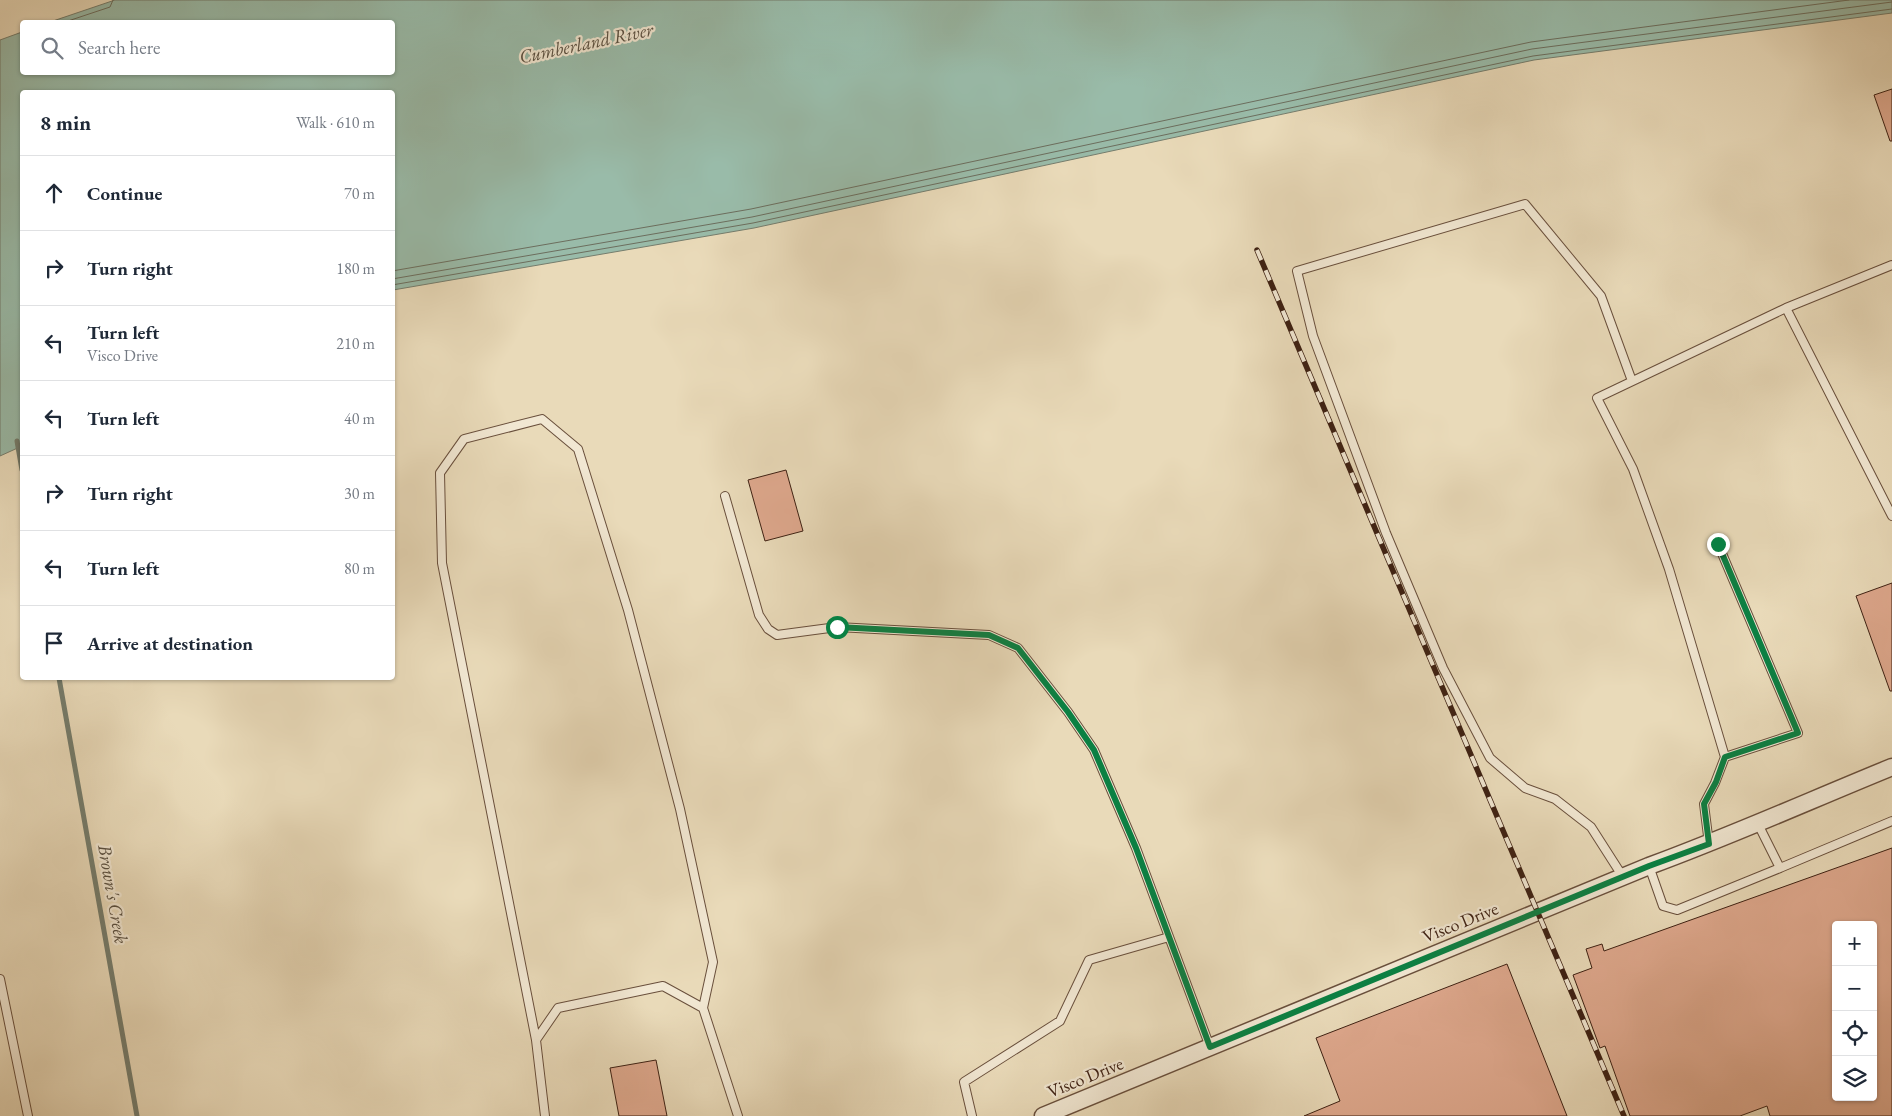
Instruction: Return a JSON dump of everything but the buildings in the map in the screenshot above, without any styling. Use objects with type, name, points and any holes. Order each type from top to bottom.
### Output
[{"type":"street","name":"Visco Drive","points":[[1043,1116],[1649,866],[1709,844],[1892,766]]},
{"type":"lane","points":[[1623,877],[1591,827],[1555,799],[1524,788],[1490,758],[1442,668],[1386,534],[1313,336],[1297,270],[1525,204],[1601,296],[1632,381]]},
{"type":"lane","points":[[1709,844],[1704,804],[1716,782],[1725,757],[1670,569],[1633,468],[1597,398],[1786,308],[1892,265]]},
{"type":"lane","points":[[1786,308],[1892,516]]},
{"type":"lane","points":[[545,1116],[536,1040],[442,563],[440,473],[464,439],[542,419],[578,449],[628,610],[680,809],[713,962],[703,1008],[738,1116]]},
{"type":"lane","points":[[725,496],[759,615],[768,629],[777,635],[837,627],[989,635],[1018,648],[1068,712],[1094,750],[1136,848],[1210,1047]]},
{"type":"lane","points":[[1718,544],[1798,733],[1725,757]]},
{"type":"lane","points":[[1649,866],[1663,906],[1677,910],[1892,821]]},
{"type":"lane","points":[[1757,822],[1780,868]]},
{"type":"lane","points":[[972,1116],[964,1082],[1060,1021],[1089,960],[1169,937]]},
{"type":"lane","points":[[0,979],[28,1116]]},
{"type":"lane","points":[[536,1040],[558,1008],[664,986],[703,1008]]},
{"type":"water","name":"Cumberland River","points":[[115,0],[1892,0],[1892,13],[1534,60],[754,228],[395,290],[395,90],[20,90],[20,447],[0,456],[0,40],[20,33],[20,75],[395,75],[395,20],[56,20]]},
{"type":"waterway","name":"Brown's Creek","points":[[17,441],[20,458]]},
{"type":"waterway","name":"Brown's Creek","points":[[59,680],[137,1116]]},
{"type":"railway","points":[[1257,250],[1624,1116]]},
{"type":"route","points":[[837,627],[989,635],[1018,648],[1068,712],[1094,750],[1136,848],[1210,1047],[1649,866],[1709,844],[1704,804],[1716,782],[1725,757],[1798,733],[1718,544]]}]
